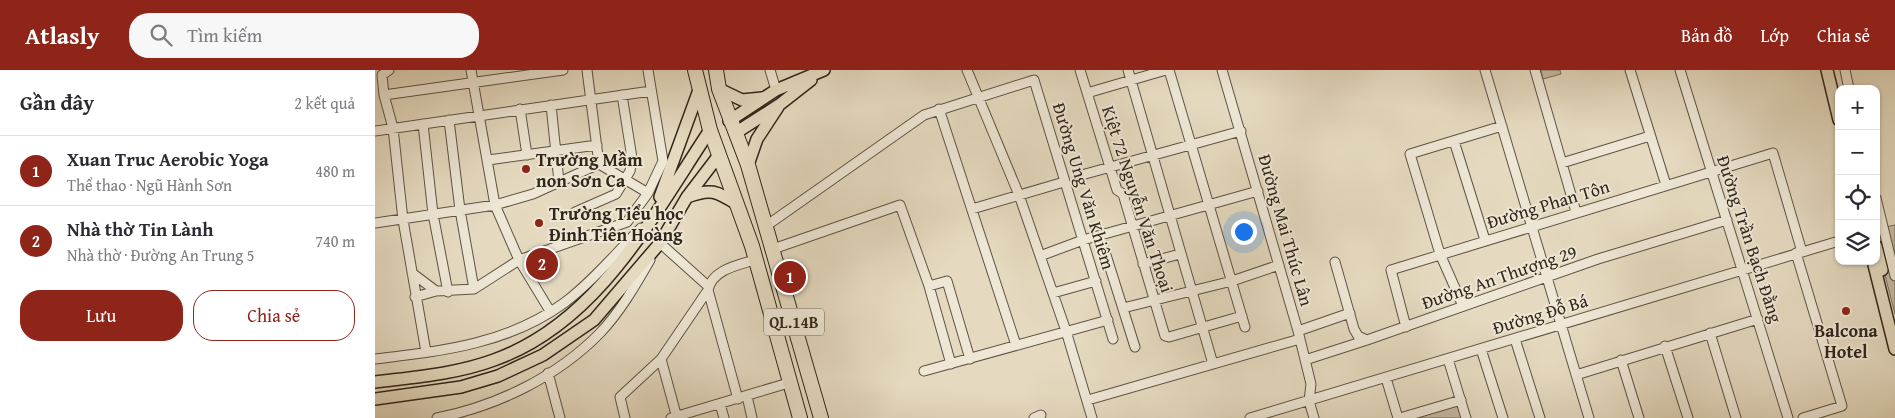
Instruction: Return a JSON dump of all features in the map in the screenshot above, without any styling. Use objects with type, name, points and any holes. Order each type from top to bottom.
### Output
[{"type":"highway","points":[[695,70],[710,130],[719,155]]},
{"type":"highway","name":"QL.14B","points":[[717,70],[719,89],[741,152],[748,165],[766,226],[775,249],[821,418]]},
{"type":"highway","points":[[710,130],[733,127]]},
{"type":"highway","points":[[719,155],[733,127]]},
{"type":"highway","name":"QL.14B","points":[[719,155],[752,246],[800,418]]},
{"type":"main road","points":[[719,89],[742,100],[771,94],[823,70]]},
{"type":"main road","points":[[733,127],[779,105],[823,70]]},
{"type":"main road","points":[[1827,70],[1835,103]]},
{"type":"main road","points":[[1833,70],[1837,85]]},
{"type":"main road","points":[[653,215],[699,90]]},
{"type":"main road","points":[[733,127],[771,94]]},
{"type":"main road","points":[[748,165],[757,139],[779,105]]},
{"type":"main road","points":[[379,382],[459,370],[493,360],[541,336],[570,316],[601,286],[653,215],[710,130]]},
{"type":"main road","points":[[381,398],[461,387],[498,376],[543,354],[594,320],[660,243],[687,197],[719,155]]},
{"type":"main road","points":[[687,197],[704,190],[718,192],[737,204]]},
{"type":"main road","points":[[752,246],[751,261],[795,418]]},
{"type":"main road","points":[[775,249],[825,418]]},
{"type":"main road","points":[[1880,262],[1895,320]]},
{"type":"main road","points":[[1874,265],[1895,349]]},
{"type":"street","points":[[389,70],[382,76],[384,95],[393,128],[403,220],[426,352]]},
{"type":"street","points":[[471,70],[489,160],[495,206],[519,260],[550,311]]},
{"type":"street","points":[[384,95],[473,81],[563,70]]},
{"type":"street","points":[[587,70],[599,164]]},
{"type":"street","points":[[415,297],[436,291],[448,292],[474,289],[519,260],[627,222],[648,193],[663,161],[647,70]]},
{"type":"street","points":[[770,70],[771,94]]},
{"type":"street","points":[[967,70],[1019,195],[1066,331],[1092,418]]},
{"type":"street","name":"Kiệt 72 Nguyễn Văn Thoại","points":[[1080,70],[1117,190],[1123,194],[1167,338],[1202,328]]},
{"type":"street","points":[[1128,70],[1213,364]]},
{"type":"street","points":[[1087,93],[1167,70],[1210,206],[1245,327]]},
{"type":"street","name":"Đường Mai Thúc Lân","points":[[1222,70],[1299,335],[1311,384],[1309,401],[1314,418]]},
{"type":"street","points":[[1485,70],[1589,418]]},
{"type":"street","points":[[1535,70],[1576,212]]},
{"type":"street","points":[[1631,70],[1666,185]]},
{"type":"street","name":"Đường Trần Bạch Đằng","points":[[1681,70],[1788,418]]},
{"type":"street","points":[[1845,70],[1848,85]]},
{"type":"street","name":"Đường Ung Văn Khiêm","points":[[766,226],[924,116],[939,109],[1034,80],[1113,339]]},
{"type":"street","points":[[375,131],[651,91]]},
{"type":"street","points":[[575,212],[616,194],[630,171],[632,161],[622,95]]},
{"type":"street","points":[[551,105],[559,182]]},
{"type":"street","points":[[521,109],[527,155]]},
{"type":"street","points":[[939,109],[1016,345]]},
{"type":"street","points":[[449,120],[460,210],[474,289]]},
{"type":"street","points":[[423,124],[433,214],[448,292]]},
{"type":"street","points":[[1463,306],[1440,254],[1410,154],[1501,126]]},
{"type":"street","points":[[1078,176],[1241,131]]},
{"type":"street","points":[[1563,163],[1650,136]]},
{"type":"street","points":[[1454,141],[1485,240]]},
{"type":"street","points":[[489,160],[597,145]]},
{"type":"street","name":"Đường Phan Tôn","points":[[1406,327],[1391,270],[1773,153],[1799,253]]},
{"type":"street","points":[[599,164],[648,193]]},
{"type":"street","points":[[375,222],[403,220],[495,206],[533,194],[599,164]]},
{"type":"street","points":[[973,209],[1064,182]]},
{"type":"street","points":[[1039,256],[1083,240],[1210,206],[1258,191]]},
{"type":"street","points":[[775,249],[900,205],[929,286],[951,364]]},
{"type":"street","points":[[1880,214],[1895,276]]},
{"type":"street","points":[[375,359],[465,347],[499,337],[528,324],[564,303],[587,283],[653,215]]},
{"type":"street","name":"Đường An Thượng 29","points":[[1305,360],[1406,327],[1598,259],[1727,220]]},
{"type":"street","points":[[1100,236],[1135,348]]},
{"type":"street","name":"Đường Đỗ Bá","points":[[1250,418],[1835,242]]},
{"type":"street","points":[[437,418],[497,401],[532,384],[574,355],[601,332],[628,298],[660,243],[709,289],[743,397],[752,418]]},
{"type":"street","points":[[1799,253],[1842,406],[1803,418]]},
{"type":"street","points":[[1143,264],[1181,254]]},
{"type":"street","points":[[625,418],[620,397],[661,359],[709,289],[712,280],[725,269],[751,261]]},
{"type":"street","points":[[1335,262],[1358,336],[1367,340]]},
{"type":"street","points":[[1123,308],[1232,281],[1279,265]]},
{"type":"street","points":[[412,272],[436,291]]},
{"type":"street","points":[[929,286],[947,281],[970,359]]},
{"type":"street","points":[[1053,293],[1096,281]]},
{"type":"street","points":[[1088,400],[1213,364],[1299,335],[1350,312]]},
{"type":"street","points":[[1202,328],[1242,316]]},
{"type":"street","points":[[1576,375],[1665,346],[1758,319]]},
{"type":"street","points":[[924,371],[1108,320]]},
{"type":"street","points":[[1710,334],[1736,418]]},
{"type":"street","points":[[1515,339],[1540,418]]},
{"type":"street","points":[[1665,346],[1688,418]]},
{"type":"street","points":[[1481,349],[1503,418]]},
{"type":"street","points":[[661,359],[675,417],[785,384]]},
{"type":"street","points":[[1448,359],[1466,418]]},
{"type":"street","points":[[1621,360],[1639,418]]},
{"type":"street","points":[[548,373],[560,418]]},
{"type":"street","points":[[1386,378],[1399,418],[1461,400]]},
{"type":"street","points":[[720,404],[724,418]]},
{"type":"shaded area","points":[[1541,70],[1560,70],[1561,74],[1543,79]]},
{"type":"shaded area","points":[[1895,225],[1895,314],[1880,256],[1880,228]]},
{"type":"shaded area","points":[[1455,406],[1461,409],[1463,418],[1410,418]]},
{"type":"place","name":"Trường Mầm non Sơn Ca","points":[[526,169]]},
{"type":"place","name":"Trường Tiểu học Đinh Tiên Hoàng","points":[[539,223]]},
{"type":"place","name":"Nhà thờ Tin Lành","points":[[542,264]]},
{"type":"place","name":"Xuan Truc Aerobic Yoga","points":[[790,277]]},
{"type":"place","name":"Balcona Hotel","points":[[1846,311]]}]
